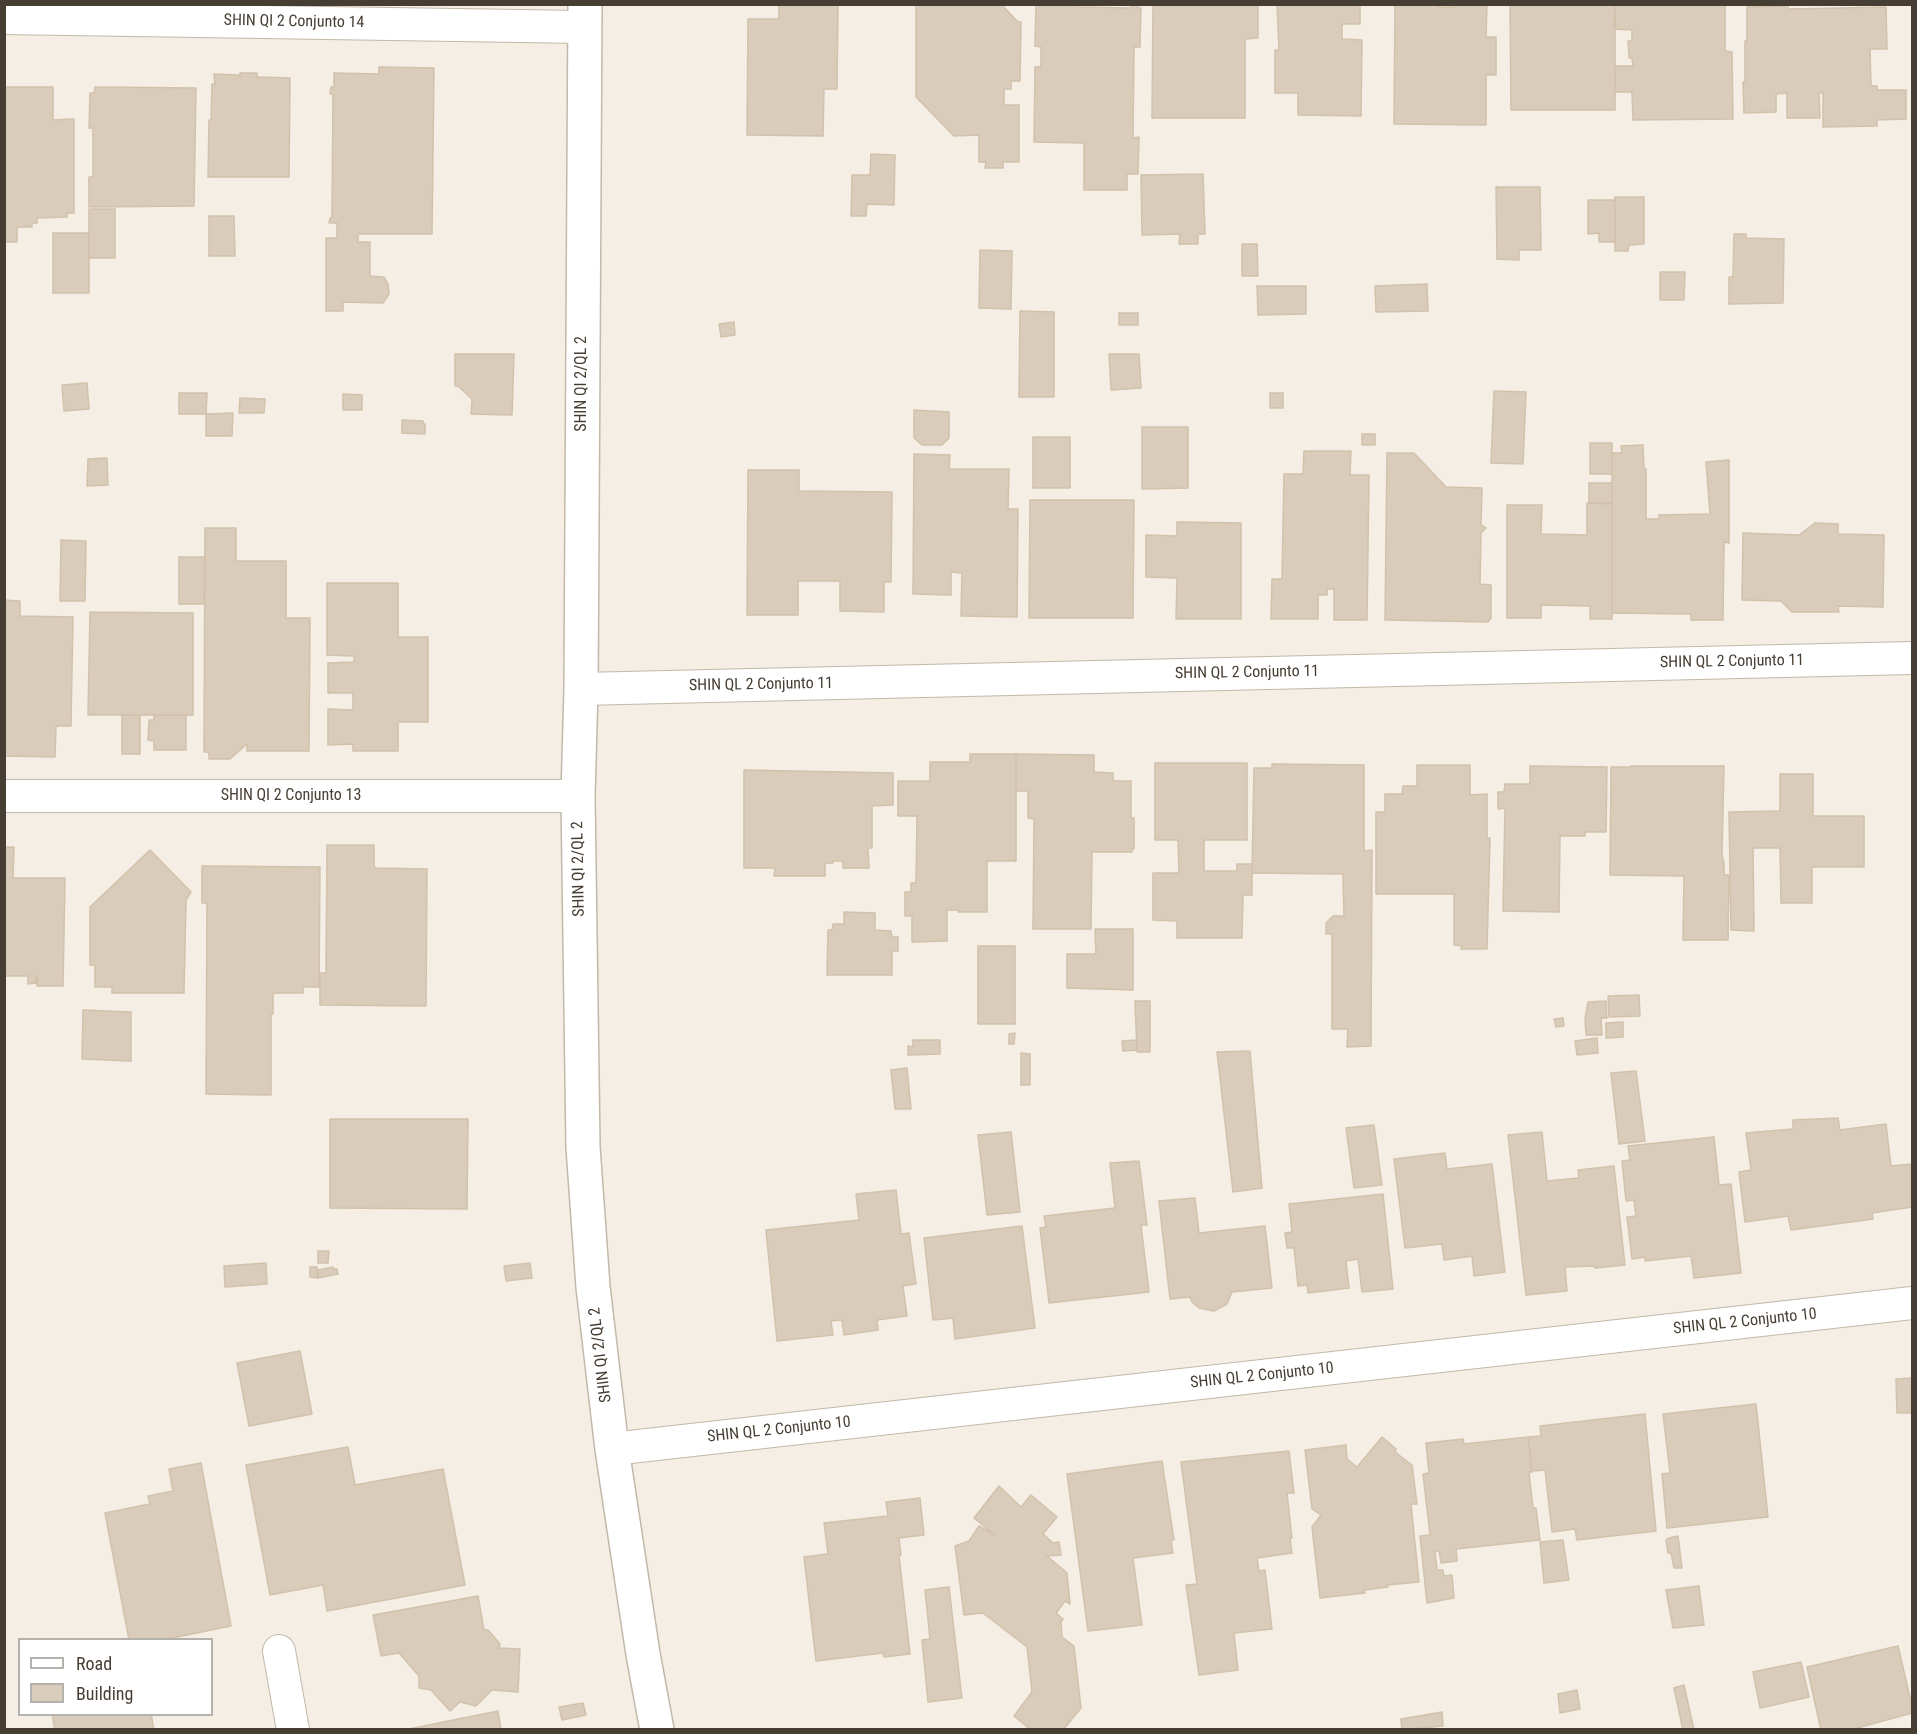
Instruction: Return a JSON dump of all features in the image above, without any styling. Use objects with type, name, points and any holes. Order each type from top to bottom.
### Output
[{"type":"street","name":"SHIN QI 2 Conjunto 14","points":[[4,18],[584,16]]},
{"type":"street","name":"SHIN QI 2/QL 2","points":[[584,16],[581,689],[578,796],[583,1147],[593,1287],[612,1449],[643,1654],[657,1730]]},
{"type":"street","name":"SHIN QL 2 Conjunto 11","points":[[581,689],[1912,658]]},
{"type":"street","name":"SHIN QI 2 Conjunto 13","points":[[4,795],[578,796]]},
{"type":"street","name":"SHIN QL 2 Conjunto 10","points":[[612,1449],[1912,1303]]},
{"type":"street","points":[[279,1650],[293,1730]]},
{"type":"building","points":[[779,4],[838,4],[837,89],[824,89],[823,136],[747,135],[748,19],[779,19]]},
{"type":"building","points":[[916,4],[1001,4],[1018,22],[1021,22],[1020,81],[1011,81],[1011,89],[1004,89],[1004,105],[1019,105],[1019,162],[1003,162],[1003,168],[985,168],[986,162],[979,162],[979,135],[954,136],[916,97]]},
{"type":"building","points":[[1039,4],[1131,8],[1131,4],[1138,4],[1138,8],[1141,8],[1140,47],[1134,47],[1133,138],[1139,137],[1138,174],[1127,174],[1127,190],[1084,190],[1084,143],[1034,142],[1035,67],[1041,67],[1041,47],[1035,46],[1036,6]]},
{"type":"building","points":[[1153,4],[1258,4],[1258,38],[1245,39],[1245,118],[1152,118]]},
{"type":"building","points":[[1277,4],[1360,4],[1360,24],[1342,24],[1342,39],[1362,40],[1361,116],[1298,115],[1298,93],[1275,93],[1275,50],[1279,50]]},
{"type":"building","points":[[1395,4],[1439,4],[1438,7],[1455,7],[1455,4],[1487,4],[1486,37],[1496,37],[1496,75],[1486,75],[1486,125],[1394,124]]},
{"type":"building","points":[[1510,4],[1615,4],[1615,110],[1511,110]]},
{"type":"building","points":[[1615,4],[1725,4],[1725,51],[1732,52],[1733,119],[1633,120],[1632,92],[1615,92],[1615,66],[1633,66],[1632,58],[1629,58],[1628,41],[1632,41],[1632,30],[1614,29]]},
{"type":"building","points":[[1788,6],[1788,9],[1886,7],[1887,49],[1870,49],[1871,86],[1877,86],[1877,90],[1906,90],[1906,119],[1877,120],[1877,126],[1823,127],[1823,93],[1819,93],[1820,118],[1787,118],[1787,93],[1776,94],[1776,112],[1744,113],[1743,82],[1745,82],[1747,7]]},
{"type":"building","points":[[379,67],[434,68],[432,234],[358,234],[358,242],[370,242],[370,276],[384,277],[388,284],[389,294],[383,303],[343,302],[343,311],[326,311],[326,238],[337,238],[337,223],[329,223],[332,218],[333,94],[330,94],[331,87],[334,87],[334,73],[379,74]]},
{"type":"building","points":[[240,73],[257,73],[257,77],[290,78],[289,177],[208,177],[209,120],[211,120],[212,84],[215,85],[214,74],[240,77]]},
{"type":"building","points":[[4,87],[53,87],[53,120],[74,119],[74,213],[67,213],[67,217],[37,218],[37,223],[32,223],[32,227],[17,227],[17,242],[4,242]]},
{"type":"building","points":[[95,87],[196,88],[194,206],[89,207],[89,177],[93,177],[93,128],[89,128],[90,93],[94,93]]},
{"type":"building","points":[[871,154],[895,155],[894,205],[867,204],[866,216],[851,216],[852,175],[870,175]]},
{"type":"building","points":[[1203,174],[1205,234],[1198,234],[1198,244],[1179,244],[1180,234],[1142,235],[1141,175]]},
{"type":"building","points":[[1496,187],[1540,187],[1541,250],[1519,250],[1519,260],[1497,259]]},
{"type":"building","points":[[1615,197],[1644,197],[1644,244],[1629,245],[1628,251],[1615,251]]},
{"type":"building","points":[[1588,200],[1615,200],[1615,242],[1599,242],[1599,233],[1588,234]]},
{"type":"building","points":[[89,209],[115,209],[115,258],[89,258]]},
{"type":"building","points":[[209,216],[234,216],[235,256],[209,256]]},
{"type":"building","points":[[53,233],[89,233],[89,293],[53,293]]},
{"type":"building","points":[[1734,234],[1746,234],[1746,238],[1784,239],[1783,303],[1729,304],[1729,277],[1733,277]]},
{"type":"building","points":[[1242,244],[1257,244],[1258,276],[1242,276]]},
{"type":"building","points":[[980,250],[1012,251],[1011,309],[979,308]]},
{"type":"building","points":[[1660,272],[1685,272],[1684,300],[1660,300]]},
{"type":"building","points":[[1427,284],[1428,311],[1376,312],[1375,286]]},
{"type":"building","points":[[1257,286],[1306,286],[1306,314],[1258,315]]},
{"type":"building","points":[[1020,311],[1054,312],[1054,397],[1019,397]]},
{"type":"building","points":[[1119,313],[1138,313],[1138,325],[1119,325]]},
{"type":"building","points":[[734,322],[735,335],[721,337],[719,324]]},
{"type":"building","points":[[455,354],[514,354],[512,415],[471,414],[472,399],[458,386],[455,386]]},
{"type":"building","points":[[1109,354],[1139,354],[1141,388],[1111,390]]},
{"type":"building","points":[[87,383],[89,409],[64,411],[62,385]]},
{"type":"building","points":[[1494,391],[1526,392],[1523,464],[1491,463]]},
{"type":"building","points":[[179,393],[207,393],[206,414],[179,414]]},
{"type":"building","points":[[1270,393],[1283,393],[1283,408],[1270,408]]},
{"type":"building","points":[[343,394],[362,395],[362,410],[343,410]]},
{"type":"building","points":[[240,398],[265,399],[264,413],[239,413]]},
{"type":"building","points":[[914,410],[949,412],[949,438],[942,445],[922,445],[914,438]]},
{"type":"building","points":[[233,413],[232,436],[206,436],[206,414]]},
{"type":"building","points":[[402,420],[423,421],[425,434],[402,433]]},
{"type":"building","points":[[1142,427],[1188,427],[1188,488],[1142,489]]},
{"type":"building","points":[[1362,434],[1375,434],[1375,445],[1362,445]]},
{"type":"building","points":[[1033,437],[1070,437],[1070,488],[1033,488]]},
{"type":"building","points":[[1590,443],[1612,443],[1612,474],[1590,474]]},
{"type":"building","points":[[1643,445],[1644,469],[1646,469],[1646,519],[1659,519],[1659,515],[1710,514],[1706,462],[1729,460],[1729,543],[1724,542],[1723,620],[1691,620],[1691,614],[1612,613],[1612,453],[1622,453],[1621,446]]},
{"type":"building","points":[[1304,451],[1351,451],[1350,475],[1369,475],[1367,620],[1334,620],[1334,589],[1327,589],[1327,595],[1318,595],[1318,619],[1271,619],[1272,579],[1282,579],[1284,474],[1303,474]]},
{"type":"building","points":[[1387,453],[1414,453],[1446,487],[1482,488],[1481,525],[1486,528],[1481,533],[1480,584],[1491,585],[1491,618],[1488,622],[1385,620]]},
{"type":"building","points":[[914,454],[950,455],[949,469],[1009,469],[1008,509],[1018,509],[1017,617],[961,616],[962,573],[951,572],[951,595],[913,594]]},
{"type":"building","points":[[107,458],[108,485],[87,486],[88,459]]},
{"type":"building","points":[[748,470],[799,470],[799,491],[892,492],[891,582],[884,582],[884,612],[840,611],[840,581],[798,581],[798,615],[747,615]]},
{"type":"building","points":[[1589,483],[1612,483],[1612,503],[1589,503]]},
{"type":"building","points":[[1030,500],[1134,500],[1133,618],[1029,618]]},
{"type":"building","points":[[1587,503],[1612,504],[1612,619],[1590,619],[1590,606],[1541,605],[1541,618],[1507,618],[1507,505],[1542,505],[1541,534],[1587,535]]},
{"type":"building","points":[[1177,522],[1241,523],[1241,619],[1176,619],[1177,578],[1146,577],[1146,535],[1177,536]]},
{"type":"building","points":[[1815,523],[1838,524],[1838,534],[1884,535],[1883,607],[1838,606],[1839,612],[1792,612],[1781,601],[1742,600],[1743,533],[1799,535]]},
{"type":"building","points":[[205,528],[236,528],[236,561],[286,561],[286,618],[310,618],[309,751],[247,751],[247,744],[230,759],[209,759],[209,752],[204,752]]},
{"type":"building","points":[[61,540],[86,541],[85,601],[60,601]]},
{"type":"building","points":[[179,557],[205,557],[204,604],[179,604]]},
{"type":"building","points":[[327,583],[398,583],[398,637],[428,637],[428,722],[398,722],[398,751],[353,751],[353,744],[328,745],[328,709],[353,710],[353,693],[328,693],[328,663],[354,662],[354,656],[327,655]]},
{"type":"building","points":[[4,600],[20,601],[20,616],[73,617],[71,726],[56,726],[55,757],[4,756]]},
{"type":"building","points":[[90,612],[193,613],[193,715],[88,715]]},
{"type":"building","points":[[122,715],[140,715],[140,754],[122,754]]},
{"type":"building","points":[[154,715],[186,715],[186,750],[154,750],[154,741],[148,740],[149,720],[154,720]]},
{"type":"building","points":[[970,754],[1016,754],[1016,861],[987,861],[987,912],[947,910],[947,941],[912,942],[912,916],[905,916],[905,892],[911,892],[911,883],[916,883],[917,816],[898,816],[898,781],[930,781],[930,762],[970,762]]},
{"type":"building","points":[[1016,754],[1094,755],[1094,772],[1113,773],[1113,781],[1131,781],[1134,849],[1132,852],[1092,852],[1091,929],[1033,929],[1034,819],[1028,818],[1028,791],[1016,791]]},
{"type":"building","points":[[1155,763],[1247,763],[1247,840],[1204,840],[1204,871],[1237,871],[1237,864],[1252,864],[1252,895],[1243,895],[1242,938],[1177,938],[1177,921],[1153,920],[1153,873],[1179,873],[1178,840],[1155,840]]},
{"type":"building","points":[[1272,764],[1364,765],[1364,851],[1372,850],[1371,1046],[1347,1047],[1348,1029],[1332,1029],[1332,934],[1326,934],[1326,923],[1333,916],[1344,916],[1343,874],[1252,873],[1254,768],[1272,768]]},
{"type":"building","points":[[1417,765],[1470,765],[1470,795],[1487,794],[1487,838],[1490,838],[1487,949],[1461,949],[1462,946],[1454,945],[1454,894],[1376,894],[1376,812],[1385,812],[1385,794],[1402,794],[1403,786],[1417,786]]},
{"type":"building","points":[[1530,766],[1607,767],[1606,832],[1585,832],[1585,836],[1560,836],[1559,912],[1503,911],[1505,808],[1498,809],[1498,792],[1504,792],[1505,784],[1530,784]]},
{"type":"building","points":[[1724,766],[1722,854],[1724,875],[1729,875],[1728,940],[1683,940],[1684,876],[1610,875],[1611,767]]},
{"type":"building","points":[[744,770],[893,773],[893,805],[872,806],[872,848],[868,848],[869,868],[843,868],[843,861],[833,861],[833,863],[825,863],[825,876],[774,876],[775,868],[744,868]]},
{"type":"building","points":[[1780,774],[1813,774],[1813,816],[1864,816],[1864,867],[1812,867],[1812,903],[1781,903],[1780,848],[1753,848],[1754,931],[1731,930],[1729,812],[1780,811]]},
{"type":"building","points":[[327,845],[374,845],[374,866],[376,868],[427,869],[426,1006],[320,1005],[320,973],[326,973]]},
{"type":"building","points":[[4,847],[14,847],[13,878],[65,878],[63,986],[37,986],[37,976],[36,983],[28,984],[28,976],[4,976]]},
{"type":"building","points":[[150,850],[191,892],[186,900],[184,993],[112,993],[112,987],[95,987],[95,965],[90,965],[90,907]]},
{"type":"building","points":[[202,866],[320,867],[319,987],[303,987],[303,993],[273,993],[271,1095],[206,1094],[207,903],[202,903]]},
{"type":"building","points":[[844,912],[875,913],[875,930],[891,931],[892,937],[898,937],[898,951],[892,951],[892,975],[827,975],[828,930],[832,930],[833,924],[844,924]]},
{"type":"building","points":[[1095,929],[1133,929],[1133,990],[1067,988],[1067,954],[1096,954]]},
{"type":"building","points":[[978,946],[1015,946],[1015,1024],[978,1024]]},
{"type":"building","points":[[1639,995],[1640,1016],[1609,1017],[1608,996]]},
{"type":"building","points":[[1135,1001],[1150,1001],[1150,1052],[1137,1052]]},
{"type":"building","points":[[1606,1001],[1607,1018],[1601,1018],[1602,1035],[1586,1035],[1585,1019],[1588,1002]]},
{"type":"building","points":[[83,1010],[131,1012],[131,1061],[82,1059]]},
{"type":"building","points":[[1563,1018],[1564,1026],[1556,1027],[1554,1019]]},
{"type":"building","points":[[1623,1022],[1623,1037],[1606,1038],[1606,1023]]},
{"type":"building","points":[[1015,1033],[1014,1044],[1009,1044],[1009,1034]]},
{"type":"building","points":[[1597,1038],[1598,1053],[1577,1055],[1575,1041]]},
{"type":"building","points":[[913,1040],[940,1040],[940,1054],[908,1055],[908,1046],[913,1047]]},
{"type":"building","points":[[1137,1040],[1137,1050],[1123,1051],[1122,1041]]},
{"type":"building","points":[[1250,1051],[1262,1188],[1233,1192],[1217,1052]]},
{"type":"building","points":[[1021,1053],[1030,1054],[1030,1085],[1021,1085]]},
{"type":"building","points":[[907,1068],[911,1109],[895,1109],[891,1070]]},
{"type":"building","points":[[1636,1071],[1645,1141],[1619,1144],[1611,1073]]},
{"type":"building","points":[[1838,1118],[1840,1130],[1886,1124],[1891,1166],[1912,1164],[1912,1207],[1872,1213],[1873,1219],[1791,1230],[1788,1216],[1745,1222],[1739,1172],[1751,1170],[1746,1133],[1793,1129],[1793,1120]]},
{"type":"building","points":[[330,1119],[468,1119],[467,1209],[330,1208]]},
{"type":"building","points":[[1374,1125],[1382,1185],[1354,1188],[1346,1128]]},
{"type":"building","points":[[1011,1132],[1020,1212],[987,1215],[978,1135]]},
{"type":"building","points":[[1542,1132],[1547,1181],[1579,1178],[1578,1170],[1614,1166],[1625,1265],[1595,1268],[1594,1266],[1565,1267],[1567,1291],[1526,1295],[1508,1135]]},
{"type":"building","points":[[1714,1137],[1719,1185],[1731,1184],[1741,1273],[1694,1278],[1691,1256],[1645,1261],[1645,1257],[1632,1259],[1627,1217],[1636,1216],[1634,1200],[1626,1201],[1622,1161],[1630,1160],[1628,1146]]},
{"type":"building","points":[[1445,1153],[1447,1169],[1492,1164],[1505,1272],[1474,1276],[1472,1256],[1444,1260],[1442,1244],[1405,1248],[1394,1159]]},
{"type":"building","points":[[1139,1161],[1147,1225],[1141,1225],[1149,1292],[1049,1303],[1040,1228],[1046,1227],[1044,1216],[1115,1208],[1110,1163]]},
{"type":"building","points":[[896,1190],[901,1234],[909,1233],[916,1284],[903,1286],[907,1316],[877,1320],[878,1330],[844,1335],[842,1320],[831,1321],[833,1335],[777,1341],[766,1230],[859,1220],[856,1194]]},
{"type":"building","points":[[1383,1194],[1393,1289],[1362,1292],[1358,1259],[1346,1261],[1349,1288],[1308,1293],[1307,1285],[1298,1286],[1294,1248],[1287,1248],[1285,1233],[1292,1232],[1289,1204]]},
{"type":"building","points":[[1195,1198],[1199,1233],[1265,1226],[1272,1288],[1232,1292],[1227,1304],[1214,1311],[1199,1308],[1190,1297],[1170,1299],[1159,1201]]},
{"type":"building","points":[[1022,1226],[1035,1328],[955,1339],[953,1318],[933,1320],[924,1238]]},
{"type":"building","points":[[318,1251],[329,1251],[328,1263],[318,1263]]},
{"type":"building","points":[[266,1263],[267,1284],[225,1287],[224,1266]]},
{"type":"building","points":[[530,1263],[532,1278],[506,1281],[504,1266]]},
{"type":"building","points":[[310,1267],[317,1267],[318,1278],[310,1277]]},
{"type":"building","points":[[333,1267],[337,1269],[338,1274],[318,1278],[318,1270]]},
{"type":"building","points":[[300,1351],[312,1414],[249,1426],[237,1363]]},
{"type":"building","points":[[1912,1378],[1912,1413],[1897,1413],[1896,1379]]},
{"type":"building","points":[[1756,1404],[1768,1517],[1667,1528],[1662,1474],[1670,1473],[1663,1414]]},
{"type":"building","points":[[1645,1414],[1656,1531],[1577,1540],[1575,1529],[1552,1532],[1545,1470],[1532,1471],[1528,1437],[1541,1436],[1540,1426]]},
{"type":"building","points":[[1382,1437],[1396,1449],[1395,1452],[1412,1465],[1417,1504],[1411,1504],[1419,1582],[1387,1585],[1388,1587],[1364,1590],[1365,1593],[1320,1598],[1312,1527],[1321,1515],[1312,1509],[1305,1450],[1346,1445],[1347,1459],[1357,1467]]},
{"type":"building","points":[[1528,1437],[1533,1508],[1536,1508],[1540,1540],[1456,1549],[1457,1561],[1441,1563],[1439,1551],[1435,1551],[1437,1570],[1443,1570],[1444,1576],[1452,1575],[1454,1598],[1427,1603],[1420,1536],[1430,1535],[1423,1474],[1429,1473],[1426,1443],[1463,1439],[1464,1444]]},
{"type":"building","points":[[348,1447],[355,1485],[443,1469],[465,1585],[327,1611],[323,1585],[270,1595],[246,1465]]},
{"type":"building","points":[[1289,1451],[1294,1493],[1287,1493],[1292,1553],[1257,1558],[1259,1571],[1265,1570],[1272,1629],[1234,1633],[1238,1670],[1199,1675],[1186,1585],[1197,1584],[1181,1462]]},
{"type":"building","points":[[1162,1461],[1174,1540],[1171,1540],[1173,1553],[1133,1558],[1142,1625],[1088,1631],[1067,1474]]},
{"type":"building","points":[[201,1463],[231,1626],[172,1638],[129,1638],[105,1513],[150,1504],[148,1496],[173,1491],[169,1469]]},
{"type":"building","points":[[999,1486],[1021,1507],[1031,1495],[1057,1517],[1043,1534],[1053,1543],[1059,1542],[1061,1555],[1047,1556],[1067,1573],[1070,1604],[1065,1601],[1056,1613],[1063,1619],[1061,1622],[1062,1637],[1074,1646],[1081,1708],[1063,1730],[1031,1730],[1014,1716],[1032,1692],[1027,1647],[983,1613],[964,1615],[955,1546],[969,1541],[979,1526],[995,1535],[974,1518]]},
{"type":"building","points":[[920,1498],[924,1535],[899,1538],[910,1654],[884,1657],[883,1653],[816,1661],[804,1557],[828,1554],[824,1523],[888,1516],[886,1502]]},
{"type":"building","points":[[1678,1536],[1682,1568],[1674,1568],[1666,1540]]},
{"type":"building","points":[[1563,1540],[1569,1580],[1544,1583],[1540,1542]]},
{"type":"building","points":[[1699,1586],[1704,1625],[1673,1628],[1666,1590]]},
{"type":"building","points":[[949,1587],[962,1698],[928,1702],[922,1640],[930,1639],[925,1590]]},
{"type":"building","points":[[478,1596],[484,1630],[488,1630],[500,1644],[499,1648],[520,1649],[518,1692],[492,1690],[476,1706],[460,1702],[450,1711],[431,1690],[419,1688],[419,1676],[399,1653],[381,1656],[373,1615]]},
{"type":"building","points":[[1898,1646],[1912,1713],[1850,1730],[1821,1730],[1807,1667]]},
{"type":"building","points":[[1801,1662],[1809,1697],[1760,1708],[1753,1672]]},
{"type":"building","points":[[1684,1685],[1694,1730],[1683,1730],[1674,1688]]},
{"type":"building","points":[[1577,1690],[1580,1709],[1560,1713],[1558,1694]]},
{"type":"building","points":[[583,1703],[586,1715],[562,1720],[559,1707]]},
{"type":"building","points":[[498,1711],[501,1730],[404,1730]]},
{"type":"building","points":[[1442,1712],[1443,1726],[1402,1730],[1401,1719]]},
{"type":"building","points":[[52,1716],[151,1716],[154,1730],[55,1730]]}]
